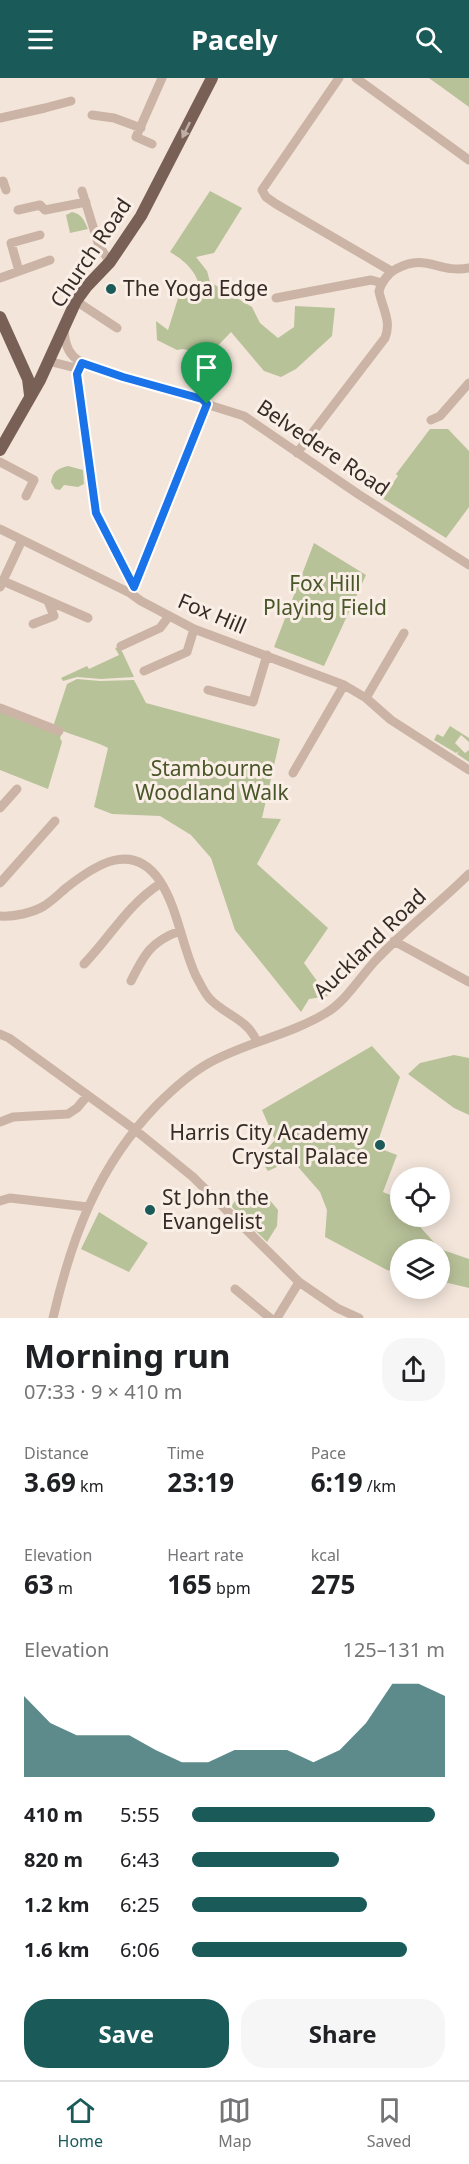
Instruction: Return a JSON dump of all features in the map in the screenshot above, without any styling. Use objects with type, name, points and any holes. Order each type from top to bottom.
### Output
[{"type":"main road","name":"Church Road","points":[[0,450],[64,330],[76,301],[110,262],[141,216],[212,78]]},
{"type":"main road","points":[[1,322],[24,369],[30,395]]},
{"type":"main road","points":[[24,369],[35,369],[47,363]]},
{"type":"street","points":[[152,144],[136,137],[161,78]]},
{"type":"street","points":[[339,78],[268,179],[262,190],[263,194],[391,272]]},
{"type":"street","points":[[356,78],[469,160]]},
{"type":"street","points":[[0,118],[71,100]]},
{"type":"street","points":[[92,115],[114,118],[141,128]]},
{"type":"street","points":[[82,191],[99,246],[110,262]]},
{"type":"street","points":[[18,210],[40,206],[45,210],[86,202]]},
{"type":"street","points":[[19,271],[11,243],[40,235]]},
{"type":"street","points":[[0,278],[50,260]]},
{"type":"street","points":[[297,453],[385,338],[388,331],[387,318],[379,291],[391,272],[406,263],[415,261],[429,262],[456,270],[469,268]]},
{"type":"street","points":[[276,298],[371,280],[382,283]]},
{"type":"street","points":[[76,301],[117,328]]},
{"type":"street","points":[[64,330],[69,350],[82,365],[77,374],[96,513],[132,590]]},
{"type":"street","name":"Belvedere Road","points":[[47,363],[72,367],[82,365],[202,399],[207,404],[244,416],[358,494],[469,563]]},
{"type":"street","points":[[431,420],[440,416],[469,383]]},
{"type":"street","points":[[132,590],[207,404]]},
{"type":"street","points":[[0,462],[34,480],[26,496]]},
{"type":"street","name":"Fox Hill","points":[[0,529],[132,590],[194,630],[344,685],[366,698],[391,720],[469,770]]},
{"type":"street","points":[[22,540],[1,584],[88,618]]},
{"type":"street","points":[[33,624],[54,616],[48,601]]},
{"type":"street","points":[[121,646],[160,628],[169,616]]},
{"type":"street","points":[[144,671],[187,652],[194,630]]},
{"type":"street","points":[[366,698],[404,633]]},
{"type":"street","points":[[208,690],[253,702],[267,655]]},
{"type":"street","points":[[293,773],[344,685]]},
{"type":"street","points":[[0,708],[59,731]]},
{"type":"street","points":[[0,808],[16,789]]},
{"type":"street","points":[[0,884],[55,822]]},
{"type":"street","points":[[0,916],[17,915],[45,906],[95,867],[106,862],[127,859],[142,863],[161,883],[168,897],[191,964],[210,1000],[244,1023],[254,1034],[256,1042]]},
{"type":"street","name":"Auckland Road","points":[[53,1318],[70,1254],[88,1207],[134,1129],[175,1086],[193,1072],[228,1053],[327,1013],[394,942],[469,874]]},
{"type":"street","points":[[84,964],[143,894],[161,883]]},
{"type":"street","points":[[131,981],[148,950],[166,936],[180,931]]},
{"type":"street","points":[[394,942],[469,982]]},
{"type":"street","points":[[0,1034],[9,1038],[134,1129],[193,1177],[299,1282],[337,1308],[358,1318]]},
{"type":"street","points":[[0,1122],[13,1117],[68,1114],[77,1108],[87,1096]]},
{"type":"street","points":[[0,1201],[10,1198],[88,1207]]},
{"type":"street","points":[[278,1318],[299,1282]]},
{"type":"street","points":[[235,1289],[270,1318]]},
{"type":"green space","points":[[429,78],[469,78],[469,107]]},
{"type":"green space","points":[[210,191],[242,208],[214,253],[196,257],[207,271],[210,282],[252,307],[260,323],[278,338],[294,327],[295,306],[335,308],[332,336],[296,369],[281,377],[264,371],[231,332],[209,355],[183,349],[177,350],[157,340],[156,321],[168,330],[181,289],[200,291],[197,278],[190,268],[170,252]]},
{"type":"green space","points":[[72,212],[84,220],[88,229],[70,233],[66,215]]},
{"type":"green space","points":[[430,429],[448,429],[469,451],[469,507],[446,538],[382,498],[398,476],[396,474]]},
{"type":"green space","points":[[68,466],[83,470],[84,484],[78,487],[64,485],[60,490],[55,489],[51,482],[54,473]]},
{"type":"green space","name":"Fox Hill Playing Field","points":[[314,543],[366,575],[324,666],[274,647]]},
{"type":"green space","points":[[120,647],[134,677],[101,679],[77,677],[63,681],[61,678],[87,666],[89,669],[119,655],[115,648]]},
{"type":"green space","name":"Stambourne Woodland Walk","points":[[77,679],[134,680],[146,703],[280,739],[262,818],[281,819],[257,864],[328,928],[304,963],[328,996],[309,999],[301,1012],[235,930],[211,858],[191,835],[160,816],[112,814],[94,807],[108,748],[63,731],[48,789],[0,770],[0,711],[52,730],[67,684]]},
{"type":"green space","points":[[450,726],[469,738],[469,742],[461,735],[455,743],[465,753],[469,750],[469,762],[457,754],[459,751],[456,753],[434,740],[437,734],[443,737]]},
{"type":"green space","points":[[372,1046],[400,1077],[376,1147],[397,1155],[392,1167],[390,1167],[383,1192],[390,1195],[390,1227],[420,1227],[431,1239],[390,1239],[390,1271],[325,1237],[327,1210],[320,1192],[292,1160],[268,1171],[259,1158],[275,1140],[262,1110]]},
{"type":"green space","points":[[454,1055],[469,1058],[469,1115],[454,1108],[408,1074],[420,1063]]},
{"type":"green space","points":[[244,1191],[263,1192],[278,1210],[277,1226],[267,1242],[231,1206]]},
{"type":"green space","points":[[99,1212],[148,1243],[129,1272],[81,1249]]},
{"type":"green space","points":[[450,1252],[469,1259],[469,1288],[450,1283]]},
{"type":"place","name":"The Yoga Edge","points":[[111,289]]},
{"type":"place","name":"Harris City Academy Crystal Palace","points":[[380,1145]]},
{"type":"place","name":"St John the Evangelist","points":[[150,1210]]},
{"type":"route","points":[[82,363],[202,399],[207,404],[189,450],[134,587],[112,549],[96,513],[77,374],[82,363]]}]
